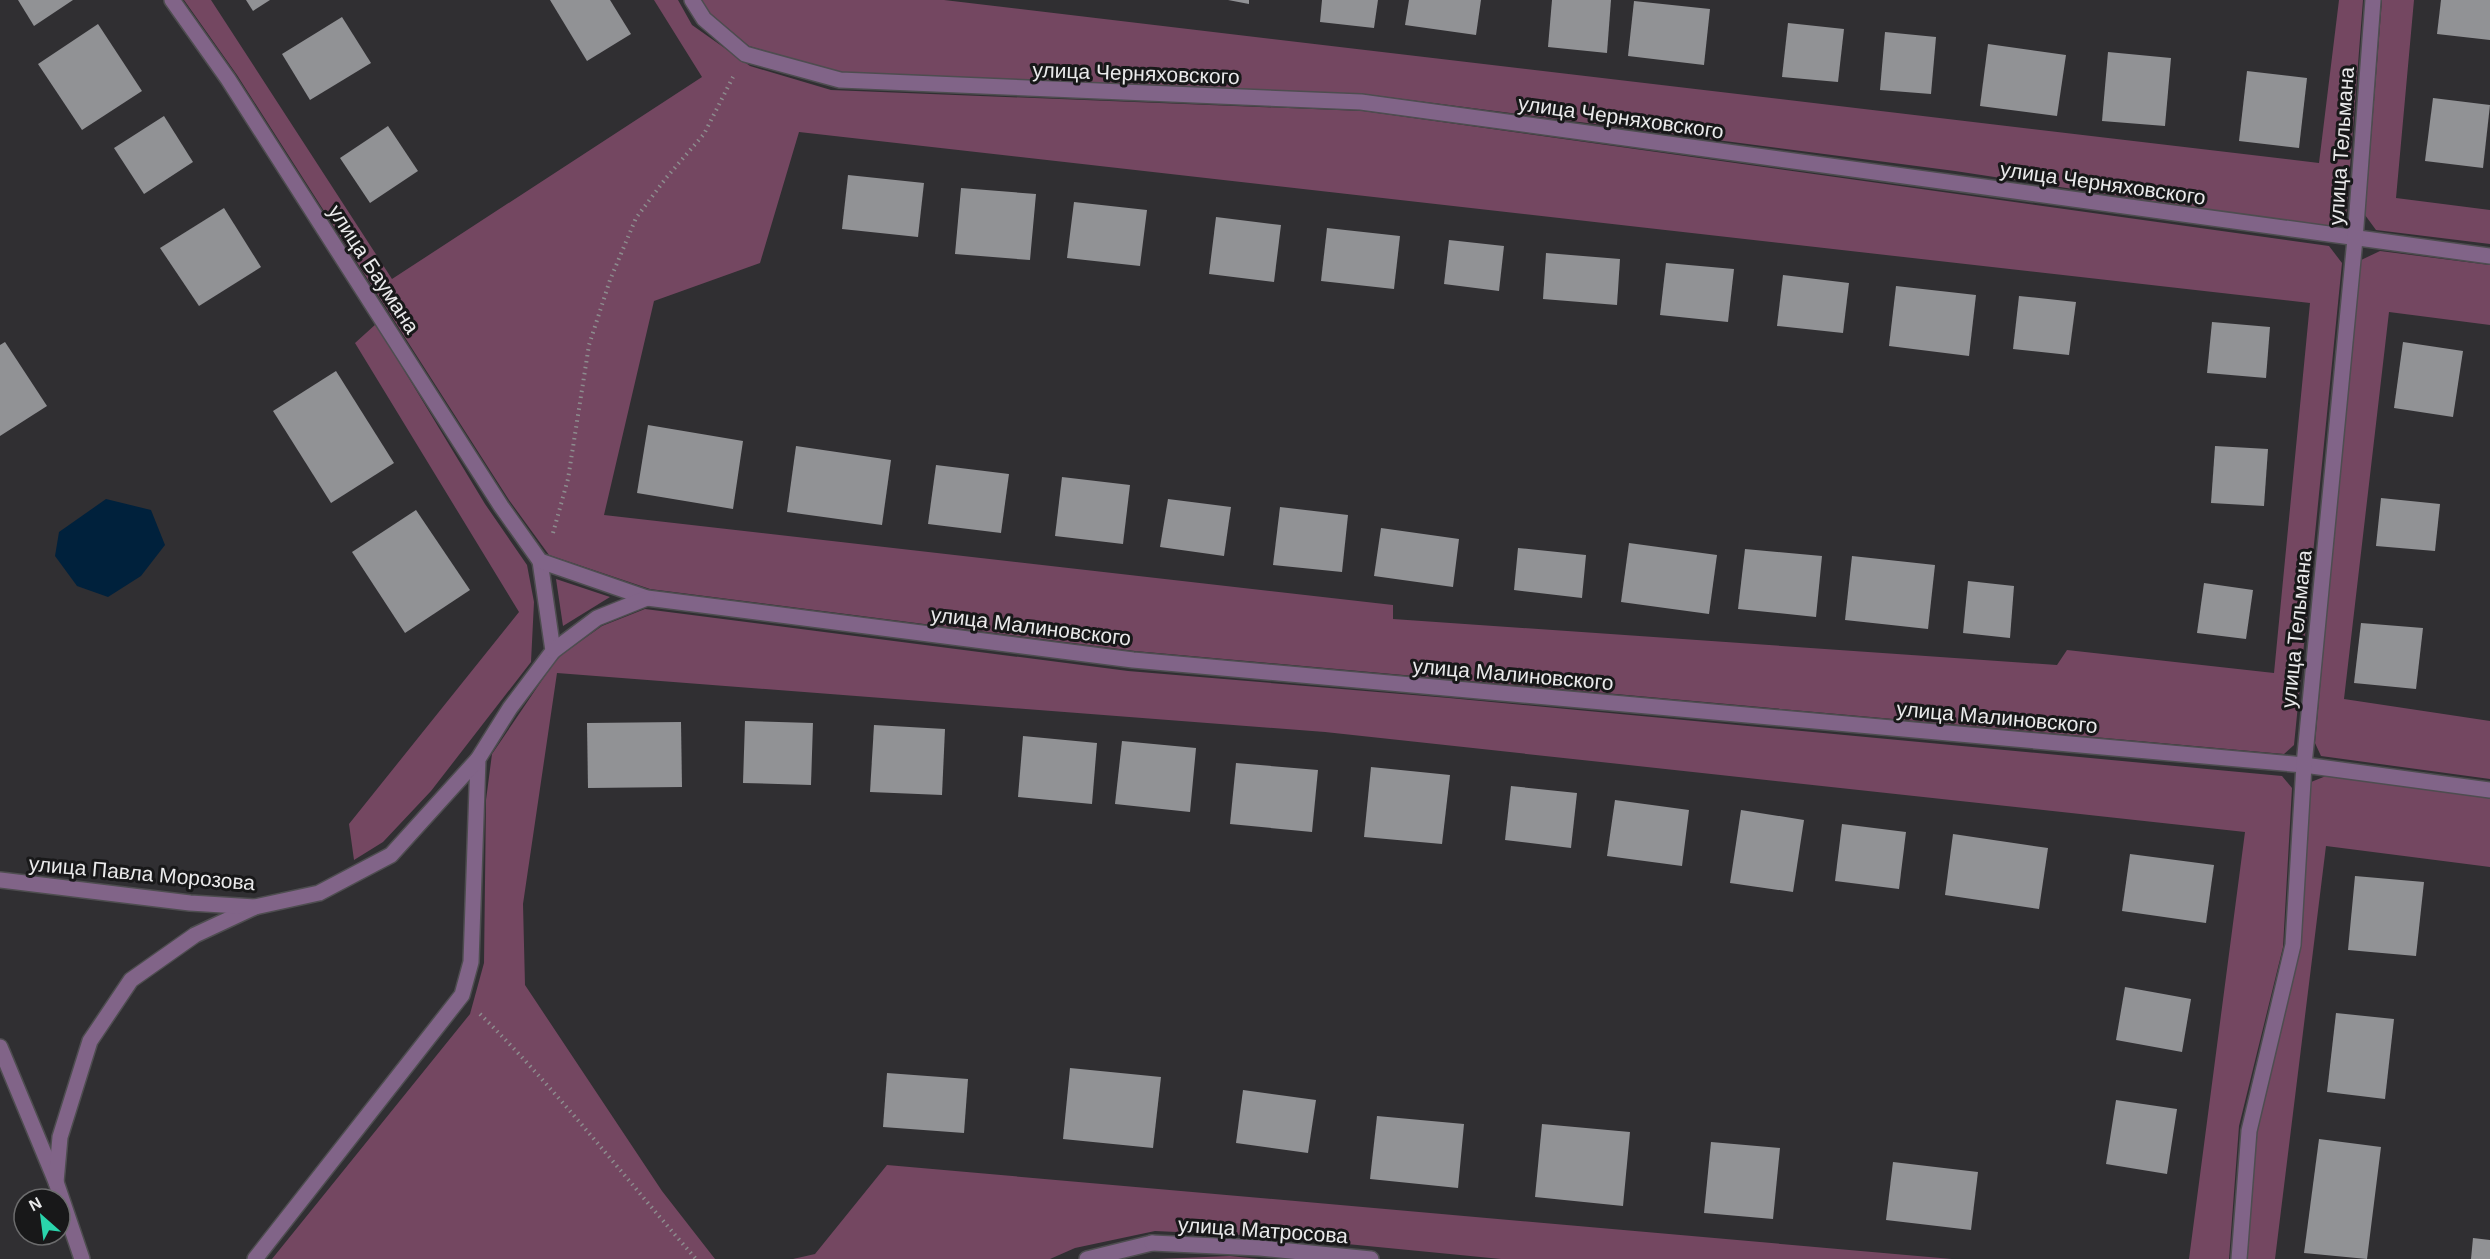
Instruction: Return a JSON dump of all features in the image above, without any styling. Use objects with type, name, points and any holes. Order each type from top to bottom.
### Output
[{"type":"street","name":"улица Баумана","points":[[172,0],[228,79],[501,506],[540,561]]},
{"type":"street","points":[[692,0],[704,19],[745,54]]},
{"type":"street","name":"улица Тельмана","points":[[2239,1259],[2249,1131],[2292,945],[2304,765],[2355,239],[2373,0]]},
{"type":"street","name":"улица Черняховского","points":[[745,54],[840,80],[1361,102],[2490,256]]},
{"type":"street","name":"улица Малиновского","points":[[540,561],[647,598],[1133,660],[2304,765],[2490,790]]},
{"type":"street","points":[[540,561],[553,651]]},
{"type":"street","name":"улица Павла Морозова","points":[[0,880],[190,903],[255,907],[319,893],[391,855],[478,759],[510,708],[553,651],[597,618],[647,598]]},
{"type":"street","points":[[255,1259],[462,995],[471,962],[478,759]]},
{"type":"street","points":[[56,1182],[60,1137],[90,1041],[131,980],[195,935],[255,907]]},
{"type":"street","points":[[0,1047],[56,1182],[82,1259]]},
{"type":"street","name":"улица Матросова","points":[[1088,1259],[1152,1244],[1260,1248],[1371,1259]]},
{"type":"path","points":[[540,561],[556,528],[566,489],[589,345],[610,280],[636,218],[666,178],[704,134],[745,54]]},
{"type":"path","points":[[462,995],[526,1059],[696,1259]]},
{"type":"shaded area","points":[[184,0],[211,0],[392,279],[702,77],[654,0],[678,0],[692,25],[750,66],[831,90],[1363,111],[2329,246],[2342,263],[2294,745],[2284,754],[1135,651],[650,589],[549,555],[509,500],[237,75]],"holes":[[[799,132],[2310,303],[2274,673],[2067,650],[2057,665],[1393,619],[1393,605],[604,515],[654,301],[760,263]]]},
{"type":"shaded area","points":[[700,0],[944,0],[2319,163],[2339,0],[2363,0],[2346,218],[2329,228],[1955,171],[1364,94],[840,73],[749,46],[710,13]]},
{"type":"shaded area","points":[[2382,0],[2414,0],[2396,198],[2490,210],[2490,244],[2376,230],[2365,215]]},
{"type":"shaded area","points":[[2380,251],[2490,265],[2490,325],[2389,312],[2344,699],[2490,721],[2490,779],[2321,756],[2315,743],[2359,261]]},
{"type":"shaded area","points":[[376,324],[485,504],[527,565],[534,602],[531,662],[431,791],[383,842],[354,860],[349,824],[519,612],[355,343]]},
{"type":"shaded area","points":[[556,579],[610,597],[563,626]]},
{"type":"shaded area","points":[[645,609],[1128,671],[1449,698],[2282,776],[2292,788],[2283,947],[2239,1126],[2229,1259],[2189,1259],[2245,832],[1325,732],[557,673],[523,904],[525,985],[662,1191],[715,1259],[272,1259],[470,1014],[484,963],[486,800],[492,754],[557,658],[602,626]]},
{"type":"shaded area","points":[[2326,776],[2490,798],[2490,867],[2326,846],[2275,1259],[2246,1259],[2254,1131],[2306,830],[2311,782]]},
{"type":"shaded area","points":[[887,1165],[1952,1259],[1501,1259],[1264,1236],[1155,1231],[1075,1248],[1050,1259],[793,1259],[815,1254]]},
{"type":"shaded area","points":[[1230,1256],[1259,1259],[1158,1259]]},
{"type":"water","points":[[106,499],[151,510],[165,545],[141,576],[108,597],[77,586],[55,556],[59,532]]},
{"type":"building","points":[[18,0],[73,0],[34,26]]},
{"type":"building","points":[[246,0],[270,0],[253,11]]},
{"type":"building","points":[[550,0],[610,0],[631,34],[587,61]]},
{"type":"building","points":[[1228,0],[1249,0],[1249,4]]},
{"type":"building","points":[[1322,0],[1378,0],[1374,28],[1320,22]]},
{"type":"building","points":[[1409,0],[1481,0],[1476,35],[1405,25]]},
{"type":"building","points":[[1552,0],[1611,0],[1607,53],[1548,47]]},
{"type":"building","points":[[2441,0],[2490,0],[2490,40],[2437,34]]},
{"type":"building","points":[[1634,1],[1710,9],[1704,65],[1628,56]]},
{"type":"building","points":[[342,17],[371,63],[310,100],[282,54]]},
{"type":"building","points":[[1788,23],[1844,29],[1838,82],[1782,77]]},
{"type":"building","points":[[98,24],[142,91],[82,130],[38,64]]},
{"type":"building","points":[[1885,32],[1936,37],[1931,94],[1880,90]]},
{"type":"building","points":[[1988,44],[2066,55],[2057,116],[1980,106]]},
{"type":"building","points":[[2108,52],[2171,58],[2165,126],[2102,121]]},
{"type":"building","points":[[2247,71],[2307,78],[2299,148],[2239,141]]},
{"type":"building","points":[[2433,98],[2490,105],[2483,168],[2425,161]]},
{"type":"building","points":[[164,116],[193,162],[144,194],[114,148]]},
{"type":"building","points":[[388,126],[418,171],[370,203],[340,158]]},
{"type":"building","points":[[848,175],[924,183],[918,237],[842,229]]},
{"type":"building","points":[[961,188],[1036,194],[1030,260],[955,254]]},
{"type":"building","points":[[1074,202],[1147,210],[1140,266],[1067,258]]},
{"type":"building","points":[[224,208],[261,267],[199,306],[160,248]]},
{"type":"building","points":[[1216,217],[1281,225],[1274,282],[1209,274]]},
{"type":"building","points":[[1327,228],[1400,236],[1394,289],[1321,281]]},
{"type":"building","points":[[1449,240],[1504,246],[1499,291],[1444,284]]},
{"type":"building","points":[[1546,253],[1620,259],[1617,305],[1543,299]]},
{"type":"building","points":[[1666,263],[1734,269],[1728,322],[1660,315]]},
{"type":"building","points":[[1783,275],[1849,283],[1843,333],[1777,326]]},
{"type":"building","points":[[1896,286],[1976,295],[1969,356],[1889,346]]},
{"type":"building","points":[[2019,296],[2076,302],[2069,355],[2013,349]]},
{"type":"building","points":[[2212,322],[2270,327],[2266,378],[2207,373]]},
{"type":"building","points":[[5,342],[47,406],[0,436],[0,345]]},
{"type":"building","points":[[2403,342],[2463,351],[2453,417],[2394,408]]},
{"type":"building","points":[[336,371],[394,463],[331,503],[273,411]]},
{"type":"building","points":[[648,425],[743,441],[733,509],[637,493]]},
{"type":"building","points":[[796,446],[891,460],[882,525],[787,512]]},
{"type":"building","points":[[2215,446],[2268,449],[2264,506],[2211,503]]},
{"type":"building","points":[[936,465],[1009,474],[1001,533],[928,524]]},
{"type":"building","points":[[1062,477],[1130,485],[1123,544],[1055,536]]},
{"type":"building","points":[[2381,498],[2440,504],[2435,551],[2376,546]]},
{"type":"building","points":[[1168,499],[1231,507],[1224,556],[1160,547]]},
{"type":"building","points":[[1280,507],[1348,515],[1342,572],[1273,565]]},
{"type":"building","points":[[416,510],[470,590],[405,633],[352,552]]},
{"type":"building","points":[[1381,528],[1459,539],[1453,587],[1374,576]]},
{"type":"building","points":[[1629,543],[1717,555],[1709,614],[1621,602]]},
{"type":"building","points":[[1518,548],[1586,555],[1582,598],[1514,590]]},
{"type":"building","points":[[1745,549],[1822,556],[1816,617],[1738,609]]},
{"type":"building","points":[[1852,556],[1935,565],[1928,629],[1845,620]]},
{"type":"building","points":[[1968,581],[2014,586],[2010,638],[1963,633]]},
{"type":"building","points":[[2204,583],[2253,590],[2246,639],[2197,633]]},
{"type":"building","points":[[2361,623],[2423,628],[2416,689],[2354,683]]},
{"type":"building","points":[[745,721],[813,723],[811,785],[743,783]]},
{"type":"building","points":[[681,722],[682,787],[588,788],[587,723]]},
{"type":"building","points":[[874,725],[945,729],[942,795],[870,792]]},
{"type":"building","points":[[1023,736],[1097,743],[1092,804],[1018,797]]},
{"type":"building","points":[[1122,741],[1196,748],[1190,812],[1115,804]]},
{"type":"building","points":[[1236,763],[1318,770],[1312,832],[1230,824]]},
{"type":"building","points":[[1371,767],[1450,775],[1442,844],[1364,837]]},
{"type":"building","points":[[1511,786],[1577,793],[1571,848],[1505,840]]},
{"type":"building","points":[[1615,800],[1689,810],[1682,866],[1607,856]]},
{"type":"building","points":[[1741,810],[1804,820],[1793,892],[1730,883]]},
{"type":"building","points":[[1842,824],[1906,832],[1899,889],[1835,881]]},
{"type":"building","points":[[1953,834],[2048,848],[2039,909],[1945,895]]},
{"type":"building","points":[[2130,854],[2214,865],[2206,923],[2122,911]]},
{"type":"building","points":[[2355,876],[2424,882],[2416,956],[2348,950]]},
{"type":"building","points":[[2125,987],[2191,999],[2182,1052],[2116,1040]]},
{"type":"building","points":[[2336,1013],[2394,1019],[2385,1099],[2327,1092]]},
{"type":"building","points":[[1070,1068],[1161,1077],[1153,1148],[1063,1139]]},
{"type":"building","points":[[887,1073],[968,1079],[964,1133],[883,1127]]},
{"type":"building","points":[[1243,1090],[1316,1100],[1308,1153],[1236,1143]]},
{"type":"building","points":[[2116,1100],[2177,1109],[2167,1174],[2106,1164]]},
{"type":"building","points":[[1377,1116],[1464,1124],[1458,1188],[1370,1179]]},
{"type":"building","points":[[1542,1124],[1630,1132],[1623,1206],[1535,1197]]},
{"type":"building","points":[[2319,1139],[2381,1147],[2367,1259],[2304,1253]]},
{"type":"building","points":[[1711,1142],[1780,1148],[1773,1219],[1704,1213]]},
{"type":"building","points":[[1893,1162],[1978,1172],[1971,1230],[1886,1220]]},
{"type":"building","points":[[2473,1238],[2490,1240],[2490,1259],[2471,1259]]}]
